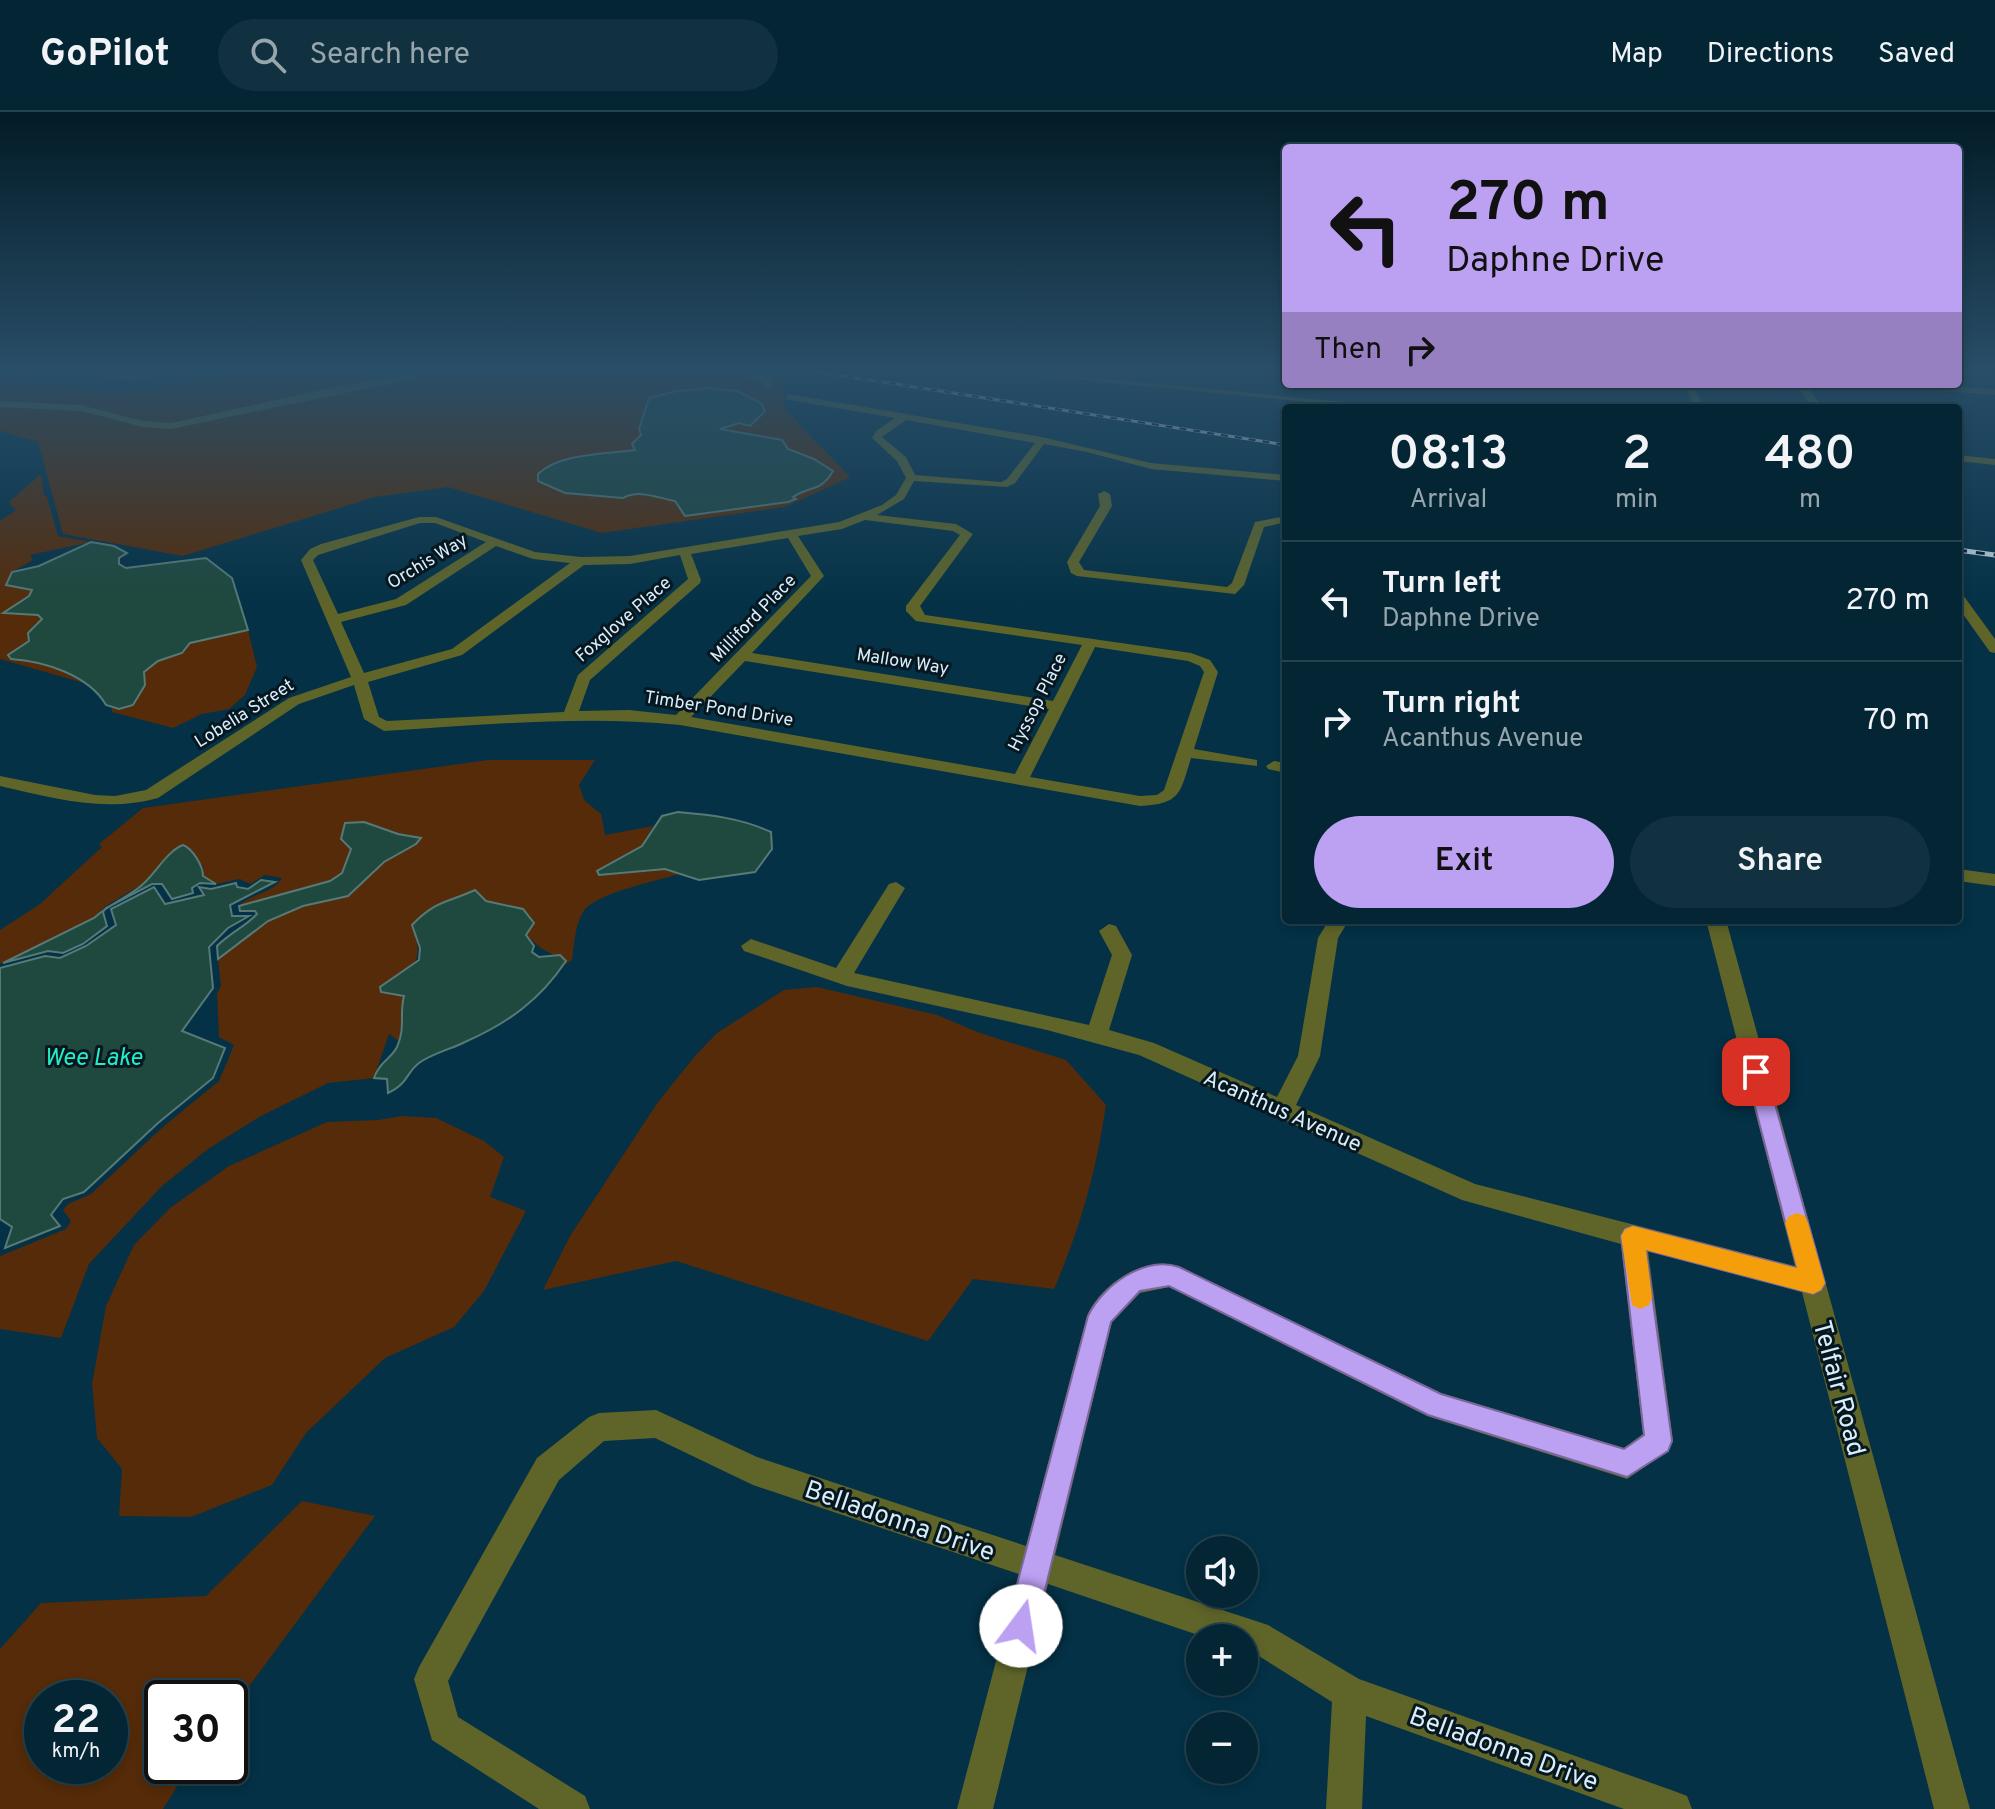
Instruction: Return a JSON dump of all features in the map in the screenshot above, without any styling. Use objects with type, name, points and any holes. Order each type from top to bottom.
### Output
[{"type":"street","points":[[890,449],[902,459],[911,478],[1003,485],[1011,481],[1035,449]]},
{"type":"street","points":[[1092,449],[1151,466],[1282,478]]},
{"type":"street","points":[[1962,458],[1995,462]]},
{"type":"street","name":"Timber Pond Drive","points":[[868,517],[956,528],[967,534],[913,606],[915,614],[929,619],[1191,657],[1210,667],[1172,792],[1151,802],[680,720],[629,715],[384,726],[372,719],[360,680],[307,560],[314,552],[419,520],[436,520],[533,555],[581,561],[630,560],[685,553],[792,535],[868,517],[900,497],[911,478]]},
{"type":"street","points":[[1104,494],[1106,506],[1073,562],[1075,570],[1081,573],[1230,591],[1238,585],[1257,526],[1269,520],[1282,519]]},
{"type":"street","name":"Milliford Place","points":[[680,720],[818,576],[792,535]]},
{"type":"street","name":"Orchis Way","points":[[332,620],[401,602],[494,542]]},
{"type":"street","name":"Foxglove Place","points":[[570,716],[583,678],[695,580],[685,553]]},
{"type":"street","name":"Lobelia Street","points":[[0,781],[99,801],[138,800],[166,787],[294,701],[457,652],[581,561]]},
{"type":"street","points":[[1962,606],[1995,649]]},
{"type":"street","name":"Hyssop Place","points":[[1021,779],[1090,643]]},
{"type":"street","name":"Mallow Way","points":[[742,656],[1058,706]]},
{"type":"street","points":[[1186,752],[1251,763]]},
{"type":"street","points":[[1962,876],[1995,880]]},
{"type":"street","points":[[841,977],[896,888]]},
{"type":"street","points":[[1282,1110],[1309,1056],[1328,938],[1337,924]]},
{"type":"street","name":"Telfair Road","points":[[1717,924],[1952,1809]]},
{"type":"street","points":[[1097,1033],[1122,955],[1109,931]]},
{"type":"street","name":"Acanthus Avenue","points":[[751,946],[793,964],[841,977],[1097,1033],[1146,1049],[1471,1193],[1813,1283]]},
{"type":"street","points":[[975,1809],[1100,1316],[1133,1282],[1171,1275],[1437,1406],[1627,1464],[1658,1441],[1633,1236]]},
{"type":"street","name":"Belladonna Drive","points":[[572,1809],[444,1728],[431,1679],[548,1469],[599,1427],[656,1424],[753,1470],[1268,1642],[1350,1693],[1674,1809]]},
{"type":"street","points":[[1344,1809],[1350,1693]]},
{"type":"shaded area","points":[[40,449],[823,449],[850,477],[785,507],[602,533],[448,487],[375,497],[183,556],[63,534]]},
{"type":"shaded area","points":[[41,474],[44,495],[58,536],[91,542],[30,555],[33,560],[12,572],[14,586],[32,589],[29,596],[5,613],[39,615],[42,619],[34,625],[29,641],[8,655],[12,659],[43,662],[84,683],[0,659],[0,521],[16,510],[9,502]]},
{"type":"shaded area","points":[[248,630],[257,667],[245,695],[229,709],[202,714],[173,728],[112,712],[112,707],[119,709],[136,698],[141,690],[144,672],[158,661],[182,653],[190,643]]},
{"type":"shaded area","points":[[488,760],[595,760],[579,785],[584,800],[601,814],[605,835],[653,826],[642,846],[599,875],[650,870],[681,873],[613,893],[590,905],[578,923],[572,960],[563,966],[566,961],[542,949],[526,935],[527,916],[510,905],[486,901],[481,895],[467,894],[448,900],[413,925],[417,956],[395,995],[404,995],[401,1035],[399,1041],[389,1034],[374,1078],[328,1083],[261,1116],[208,1149],[162,1186],[89,1264],[61,1338],[0,1329],[0,1256],[66,1229],[71,1221],[63,1210],[68,1204],[91,1194],[164,1126],[219,1081],[234,1045],[219,1037],[217,993],[221,986],[218,959],[268,921],[303,906],[349,896],[384,862],[416,844],[408,835],[379,826],[341,839],[352,849],[342,873],[330,881],[239,906],[273,887],[282,878],[265,875],[250,884],[240,879],[216,884],[203,876],[203,867],[189,848],[169,854],[144,883],[106,906],[94,918],[0,964],[0,930],[40,904],[102,847],[99,844],[143,808]]},
{"type":"shaded area","points":[[817,987],[937,1015],[980,1033],[1066,1060],[1106,1105],[1086,1198],[1054,1289],[973,1279],[928,1341],[676,1261],[543,1290],[570,1236],[658,1102],[695,1056],[717,1033],[784,990]]},
{"type":"shaded area","points":[[402,1116],[436,1118],[484,1141],[504,1157],[490,1197],[526,1211],[484,1291],[454,1327],[385,1358],[306,1433],[272,1485],[191,1517],[119,1516],[122,1469],[97,1438],[92,1384],[106,1306],[134,1245],[170,1208],[229,1166],[327,1122]]},
{"type":"shaded area","points":[[302,1501],[375,1516],[248,1688],[248,1680],[144,1680],[144,1784],[179,1784],[163,1809],[0,1809],[0,1649],[41,1603],[206,1596]]},
{"type":"water","points":[[789,449],[814,459],[833,471],[819,486],[799,493],[793,497],[796,499],[788,502],[685,516],[675,501],[642,494],[623,498],[565,493],[538,481],[538,474],[558,462],[635,450]]},
{"type":"water","points":[[91,542],[114,546],[127,553],[119,558],[119,564],[126,568],[206,558],[232,578],[248,630],[190,643],[182,653],[158,661],[144,672],[145,685],[133,705],[119,709],[106,705],[98,694],[77,678],[51,667],[11,659],[8,655],[29,641],[28,633],[42,619],[38,615],[3,613],[29,596],[32,590],[6,585],[12,572],[39,566]]},
{"type":"water","points":[[678,812],[726,818],[759,827],[771,832],[772,849],[755,872],[699,880],[665,869],[599,875],[597,871],[642,846],[662,816]]},
{"type":"water","points":[[364,822],[421,838],[384,862],[348,896],[303,906],[268,921],[218,959],[217,946],[257,914],[255,911],[240,911],[239,906],[330,881],[342,873],[351,849],[341,839],[345,823]]},
{"type":"water","points":[[183,845],[197,858],[203,876],[216,884],[200,883],[192,888],[193,893],[172,899],[162,884],[152,884],[111,906],[142,885],[172,852]]},
{"type":"water","name":"Wee Lake","points":[[261,880],[275,882],[230,905],[232,916],[249,916],[228,928],[209,947],[213,988],[182,1031],[225,1048],[213,1078],[158,1123],[84,1192],[63,1199],[51,1215],[60,1226],[5,1248],[12,1227],[0,1219],[0,968],[45,956],[60,958],[86,946],[116,925],[111,909],[154,887],[165,904],[204,895],[199,887],[211,889],[236,883],[237,887],[248,889]]},
{"type":"water","points":[[475,890],[486,901],[523,909],[534,923],[526,935],[534,946],[532,952],[539,957],[560,955],[566,961],[522,1009],[481,1035],[424,1060],[400,1086],[388,1093],[387,1079],[374,1078],[400,1040],[404,996],[381,992],[380,987],[419,960],[420,948],[412,925],[435,906]]},
{"type":"water","points":[[105,909],[107,926],[83,944],[63,953],[48,951],[3,963],[94,918]]},
{"type":"railway","points":[[1962,551],[1995,555]]},
{"type":"slow traffic","points":[[1640,1297],[1633,1236],[1813,1283],[1797,1223]]},
{"type":"route","points":[[1021,1626],[1100,1316],[1133,1282],[1171,1275],[1437,1406],[1600,1456],[1627,1464],[1658,1441],[1633,1236],[1813,1283],[1756,1072]]}]
